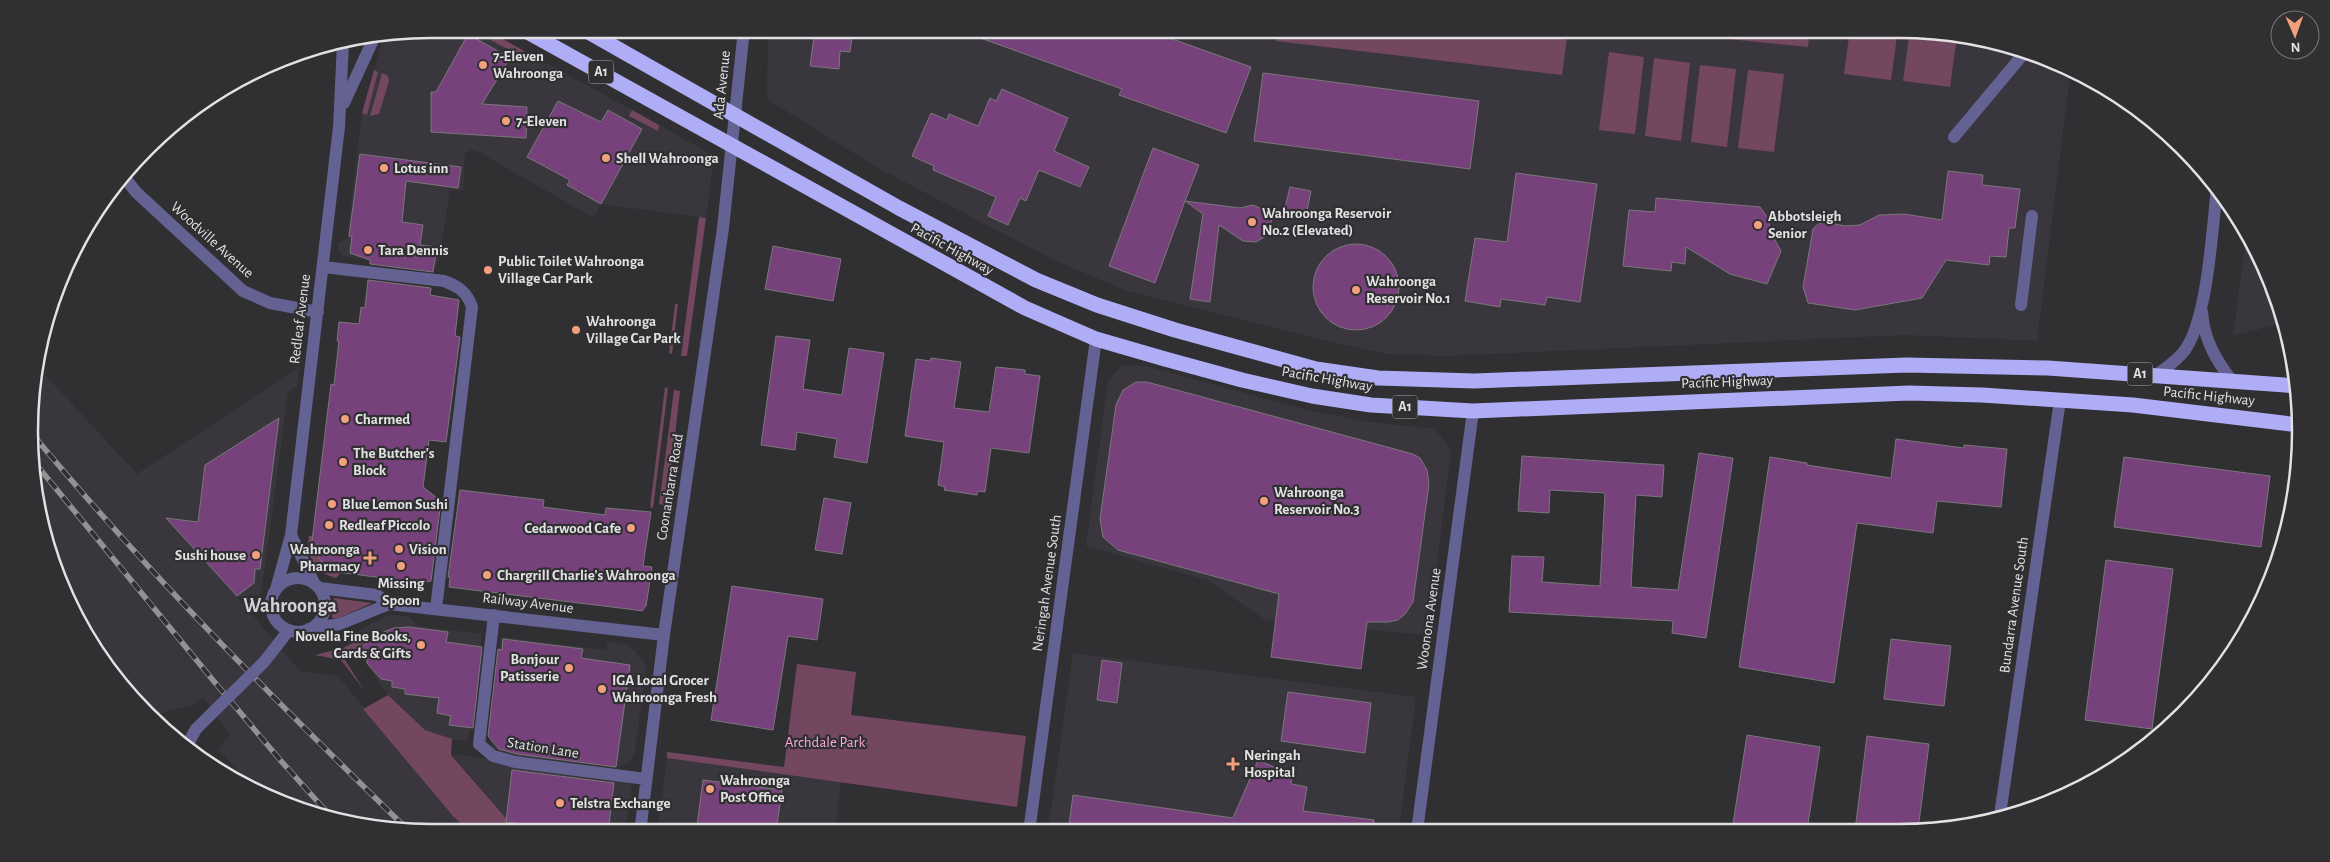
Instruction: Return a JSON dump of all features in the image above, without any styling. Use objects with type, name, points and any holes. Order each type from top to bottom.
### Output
[{"type":"highway","name":"Pacific Highway","points":[[538,38],[1025,308],[1096,339],[1242,380],[1312,396],[1371,405],[1473,411],[1910,393],[2060,400],[2292,424]]},
{"type":"highway","name":"Pacific Highway","points":[[599,38],[735,113],[899,208],[1036,280],[1097,305],[1175,330],[1316,369],[1378,378],[1474,381],[1907,364],[2048,368],[2290,385]]},
{"type":"highway","points":[[2265,420],[2292,431]]},
{"type":"street","name":"Ada Avenue","points":[[732,146],[743,38]]},
{"type":"street","name":"Redleaf Avenue","points":[[342,108],[372,42]]},
{"type":"street","name":"Redleaf Avenue","points":[[276,589],[291,535],[342,108],[343,48]]},
{"type":"street","points":[[1954,137],[2021,57]]},
{"type":"street","name":"Coonanbarra Road","points":[[641,824],[664,635],[704,364],[732,146]]},
{"type":"street","name":"Woodville Avenue","points":[[127,181],[136,192],[243,291],[270,304],[318,312]]},
{"type":"street","points":[[2156,375],[2185,350],[2192,338],[2202,307],[2216,198]]},
{"type":"street","points":[[2021,305],[2032,216]]},
{"type":"street","points":[[323,267],[444,281],[455,285],[463,291],[472,307],[436,609]]},
{"type":"street","points":[[2202,307],[2208,343],[2215,358],[2232,381]]},
{"type":"street","name":"Neringah Avenue South","points":[[1030,824],[1096,339]]},
{"type":"street","name":"Bundarra Avenue South","points":[[2001,811],[2060,400]]},
{"type":"street","name":"Woonona Avenue","points":[[1418,824],[1473,411]]},
{"type":"street","points":[[291,535],[324,600],[323,614],[320,620],[309,629],[303,631],[289,630],[283,627],[274,616],[271,602],[276,589],[287,580],[294,578],[301,578],[316,586]]},
{"type":"street","name":"Railway Avenue","points":[[316,586],[377,596],[389,604],[664,635]]},
{"type":"street","name":"Railway Avenue","points":[[309,629],[340,624],[389,604]]},
{"type":"street","name":"Station Lane","points":[[494,615],[479,744],[493,756],[515,762],[646,779]]},
{"type":"street","points":[[189,741],[196,729],[264,662],[289,630]]},
{"type":"shaded area","points":[[405,38],[501,38],[706,151],[712,170],[706,218],[601,204],[594,218],[479,152],[471,150],[465,153],[463,191],[450,189],[439,262],[435,267],[428,269],[343,256],[338,249],[338,243],[347,238],[362,113],[384,41]]},
{"type":"shaded area","name":"Abbotsleigh Senior","points":[[768,38],[1925,38],[1976,45],[2001,51],[2050,67],[2070,77],[2037,341],[1905,335],[1448,356],[1388,354],[1127,291],[1054,260],[876,167],[767,99]]},
{"type":"shaded area","points":[[2245,244],[2263,280],[2278,324],[2233,336]]},
{"type":"shaded area","name":"Wahroonga Reservoir No.3","points":[[1142,365],[1311,411],[1371,422],[1435,429],[1451,450],[1428,635],[1267,621],[1207,580],[1086,546],[1108,380],[1122,366]]},
{"type":"shaded area","points":[[299,367],[298,385],[288,392],[260,595],[237,597],[300,671],[338,676],[461,824],[405,824],[354,817],[305,804],[280,795],[242,776],[218,749],[230,735],[203,697],[192,705],[158,714],[153,709],[119,671],[104,650],[90,628],[67,582],[58,557],[45,508],[38,457],[38,405],[42,372],[137,474]]},
{"type":"shaded area","points":[[390,614],[409,617],[418,626],[482,634],[468,741],[452,739],[425,730],[388,695],[362,658],[353,634]]},
{"type":"shaded area","points":[[501,637],[606,650],[607,642],[627,644],[644,661],[646,666],[635,752],[629,763],[616,768],[497,752],[492,747],[488,735]]},
{"type":"shaded area","name":"Neringah Hospital","points":[[1073,653],[1416,697],[1400,824],[1049,824]]},
{"type":"shaded area","points":[[451,754],[633,777],[626,824],[511,824]]},
{"type":"shaded area","points":[[667,758],[841,782],[836,824],[658,824]]},
{"type":"green space","points":[[487,38],[501,38],[524,51],[528,56],[525,58]]},
{"type":"green space","points":[[1276,38],[1567,38],[1562,75],[1276,41]]},
{"type":"green space","points":[[1719,38],[1809,38],[1808,47]]},
{"type":"green space","points":[[1849,38],[1897,38],[1891,80],[1844,74]]},
{"type":"green space","points":[[1909,38],[1956,42],[1950,87],[1903,81]]},
{"type":"green space","points":[[1609,52],[1644,57],[1635,134],[1599,130]]},
{"type":"green space","points":[[1654,58],[1690,63],[1681,141],[1645,136]]},
{"type":"green space","points":[[1700,65],[1736,69],[1727,147],[1691,142]]},
{"type":"green space","points":[[374,70],[378,72],[367,115],[362,113]]},
{"type":"green space","points":[[1748,70],[1784,74],[1774,152],[1738,148]]},
{"type":"green space","points":[[382,73],[388,76],[389,81],[379,114],[370,116]]},
{"type":"green space","points":[[632,110],[659,125],[658,131],[629,116]]},
{"type":"green space","points":[[699,217],[706,218],[687,356],[681,356]]},
{"type":"green space","points":[[675,304],[678,304],[672,354],[669,353]]},
{"type":"green space","points":[[665,387],[668,388],[653,508],[650,507]]},
{"type":"green space","points":[[674,390],[680,391],[667,506],[659,504]]},
{"type":"green space","points":[[309,536],[312,536],[314,549],[324,564],[341,573],[336,578],[322,572],[313,563],[309,551]]},
{"type":"green space","points":[[334,598],[372,603],[339,618],[332,618]]},
{"type":"green space","points":[[372,638],[343,657],[364,690],[341,660],[315,655],[343,648],[359,640]]},
{"type":"green space","name":"Archdale Park","points":[[797,664],[856,672],[851,715],[1026,736],[1017,807],[667,758],[667,752],[784,767]]},
{"type":"green space","points":[[388,695],[425,730],[452,739],[451,755],[511,824],[461,824],[363,709]]},
{"type":"building","points":[[466,38],[475,38],[510,58],[482,104],[527,107],[526,138],[431,132],[431,92],[436,92]]},
{"type":"building","points":[[814,38],[852,38],[850,52],[840,51],[839,69],[810,66]]},
{"type":"building","points":[[980,38],[1169,38],[1251,67],[1226,133],[1119,95],[1122,89]]},
{"type":"building","points":[[1263,73],[1479,101],[1470,169],[1254,141]]},
{"type":"building","points":[[1002,89],[1068,118],[1054,151],[1089,167],[1080,187],[1039,170],[1026,201],[1020,198],[1008,225],[988,216],[996,197],[933,170],[934,166],[912,156],[931,113],[947,120],[949,114],[978,126],[990,98],[996,101]]},
{"type":"building","points":[[558,101],[601,122],[608,110],[642,129],[601,204],[567,185],[570,180],[527,157]]},
{"type":"building","points":[[1153,148],[1199,165],[1155,283],[1109,266]]},
{"type":"building","points":[[360,154],[461,167],[458,188],[406,181],[402,222],[423,225],[420,245],[437,247],[433,272],[370,264],[370,260],[350,253],[352,236],[349,236]]},
{"type":"building","points":[[1948,171],[1983,175],[1982,185],[2020,189],[2015,228],[2009,228],[2006,257],[1990,256],[1989,265],[1946,260],[1922,298],[1855,310],[1808,303],[1803,287],[1813,229],[1819,223],[1827,222],[1844,226],[1860,225],[1879,215],[1904,214],[1942,220]]},
{"type":"building","points":[[1516,173],[1597,184],[1580,302],[1547,297],[1545,305],[1501,299],[1500,307],[1465,301],[1475,238],[1507,242]]},
{"type":"building","points":[[1290,187],[1311,191],[1306,216],[1284,212]]},
{"type":"building","points":[[1656,198],[1760,207],[1768,218],[1771,233],[1781,251],[1767,284],[1730,274],[1686,247],[1685,264],[1672,262],[1671,271],[1623,266],[1629,210],[1655,212]]},
{"type":"building","points":[[1185,201],[1240,208],[1253,205],[1273,214],[1266,236],[1256,242],[1243,241],[1219,225],[1210,302],[1190,299],[1203,214]]},
{"type":"building","name":"Wahroonga Reservoir No.1","points":[[1348,244],[1364,244],[1373,247],[1387,256],[1396,270],[1399,287],[1396,304],[1387,318],[1373,327],[1364,330],[1348,330],[1332,323],[1320,311],[1313,295],[1313,279],[1320,263],[1332,251]]},
{"type":"building","points":[[773,246],[841,259],[833,301],[765,289]]},
{"type":"building","points":[[368,280],[431,288],[430,295],[459,300],[455,336],[460,337],[446,442],[429,440],[423,487],[441,501],[431,581],[422,583],[337,572],[323,564],[314,549],[312,541],[331,384],[334,385],[339,341],[337,341],[339,322],[359,324],[361,307],[365,308]]},
{"type":"building","points":[[776,336],[810,340],[803,389],[842,395],[849,348],[884,353],[867,463],[834,457],[837,439],[797,432],[795,450],[761,445]]},
{"type":"building","points":[[931,358],[961,362],[954,408],[989,412],[996,367],[1025,370],[1025,374],[1040,376],[1029,453],[991,448],[985,492],[978,491],[977,495],[944,490],[945,487],[938,485],[944,442],[905,436],[916,359],[930,361]]},
{"type":"building","name":"Wahroonga Reservoir No.3","points":[[1136,382],[1147,382],[1413,454],[1420,458],[1427,470],[1429,484],[1413,602],[1405,614],[1398,620],[1367,622],[1361,669],[1271,657],[1279,594],[1118,550],[1103,537],[1100,519],[1116,405],[1123,390]]},
{"type":"building","points":[[279,418],[260,569],[255,569],[254,583],[237,596],[166,518],[198,522],[205,465]]},
{"type":"building","points":[[1896,439],[1964,448],[1964,445],[2007,449],[2001,507],[1937,501],[1933,533],[1857,523],[1834,683],[1739,667],[1770,457],[1807,463],[1807,465],[1891,478]]},
{"type":"building","points":[[1699,453],[1733,458],[1706,638],[1672,633],[1673,621],[1509,612],[1512,556],[1544,557],[1542,582],[1600,586],[1605,493],[1550,490],[1549,513],[1518,511],[1522,456],[1664,465],[1662,497],[1636,495],[1631,587],[1678,590]]},
{"type":"building","points":[[2124,457],[2270,476],[2261,547],[2114,527]]},
{"type":"building","points":[[460,490],[544,500],[543,507],[605,515],[606,508],[651,512],[643,566],[652,567],[646,606],[642,611],[449,587],[450,577],[448,577]]},
{"type":"building","points":[[824,498],[851,503],[842,554],[815,550]]},
{"type":"building","points":[[2106,560],[2173,569],[2152,729],[2085,720]]},
{"type":"building","points":[[732,586],[823,599],[817,640],[788,636],[773,730],[711,720]]},
{"type":"building","points":[[409,627],[448,632],[446,642],[482,647],[473,728],[449,725],[451,716],[437,713],[439,698],[405,694],[405,689],[392,687],[392,681],[381,679],[367,663],[367,654],[358,649],[381,633],[394,628]]},
{"type":"building","points":[[503,639],[583,649],[581,658],[630,665],[616,767],[517,754],[499,749],[488,736],[498,649],[502,650]]},
{"type":"building","points":[[1891,639],[1951,646],[1944,706],[1884,699]]},
{"type":"building","points":[[1102,660],[1122,663],[1117,703],[1097,700]]},
{"type":"building","points":[[1288,692],[1371,703],[1365,753],[1281,741]]},
{"type":"building","points":[[1747,735],[1820,747],[1808,824],[1733,824]]},
{"type":"building","points":[[1867,736],[1929,744],[1919,824],[1856,824]]},
{"type":"building","points":[[1258,760],[1292,775],[1291,784],[1307,787],[1303,811],[1374,820],[1374,824],[1069,824],[1073,795],[1233,818]]},
{"type":"building","name":"Telstra Exchange","points":[[512,770],[614,783],[609,824],[522,824],[506,822]]},
{"type":"building","points":[[703,780],[782,790],[777,824],[697,824]]},
{"type":"railway","points":[[38,441],[169,589],[311,735],[401,824]]},
{"type":"railway","points":[[39,468],[212,679],[325,810]]},
{"type":"place","name":"7-Eleven Wahroonga","points":[[483,65]]},
{"type":"place","name":"7-Eleven","points":[[506,121]]},
{"type":"place","name":"Shell Wahroonga","points":[[606,158]]},
{"type":"place","name":"Lotus inn","points":[[384,168]]},
{"type":"place","name":"Wahroonga Reservoir No.2 (Elevated)","points":[[1252,222]]},
{"type":"place","name":"Abbotsleigh Senior","points":[[1758,225]]},
{"type":"place","name":"Tara Dennis","points":[[368,250]]},
{"type":"place","name":"Public Toilet Wahroonga Village Car Park","points":[[488,270]]},
{"type":"place","name":"Wahroonga Reservoir No.1","points":[[1356,290]]},
{"type":"place","name":"Wahroonga Village Car Park","points":[[576,330]]},
{"type":"place","name":"Charmed","points":[[345,419]]},
{"type":"place","name":"The Butcher's Block","points":[[343,462]]},
{"type":"place","name":"Wahroonga Reservoir No.3","points":[[1264,501]]},
{"type":"place","name":"Blue Lemon Sushi","points":[[332,504]]},
{"type":"place","name":"Redleaf Piccolo","points":[[329,525]]},
{"type":"place","name":"Cedarwood Cafe","points":[[631,528]]},
{"type":"place","name":"Vision","points":[[399,549]]},
{"type":"place","name":"Sushi house","points":[[256,555]]},
{"type":"place","name":"Wahroonga Pharmacy","points":[[370,558]]},
{"type":"place","name":"Missing Spoon","points":[[401,566]]},
{"type":"place","name":"Chargrill Charlie's Wahroonga","points":[[487,575]]},
{"type":"place","name":"Novella Fine Books, Cards & Gifts","points":[[421,645]]},
{"type":"place","name":"Bonjour Patisserie","points":[[569,668]]},
{"type":"place","name":"IGA Local Grocer Wahroonga Fresh","points":[[602,689]]},
{"type":"place","name":"Neringah Hospital","points":[[1233,764]]},
{"type":"place","name":"Wahroonga Post Office","points":[[710,789]]},
{"type":"place","name":"Telstra Exchange","points":[[560,803]]},
{"type":"district","name":"Wahroonga","points":[[290,606]]}]
